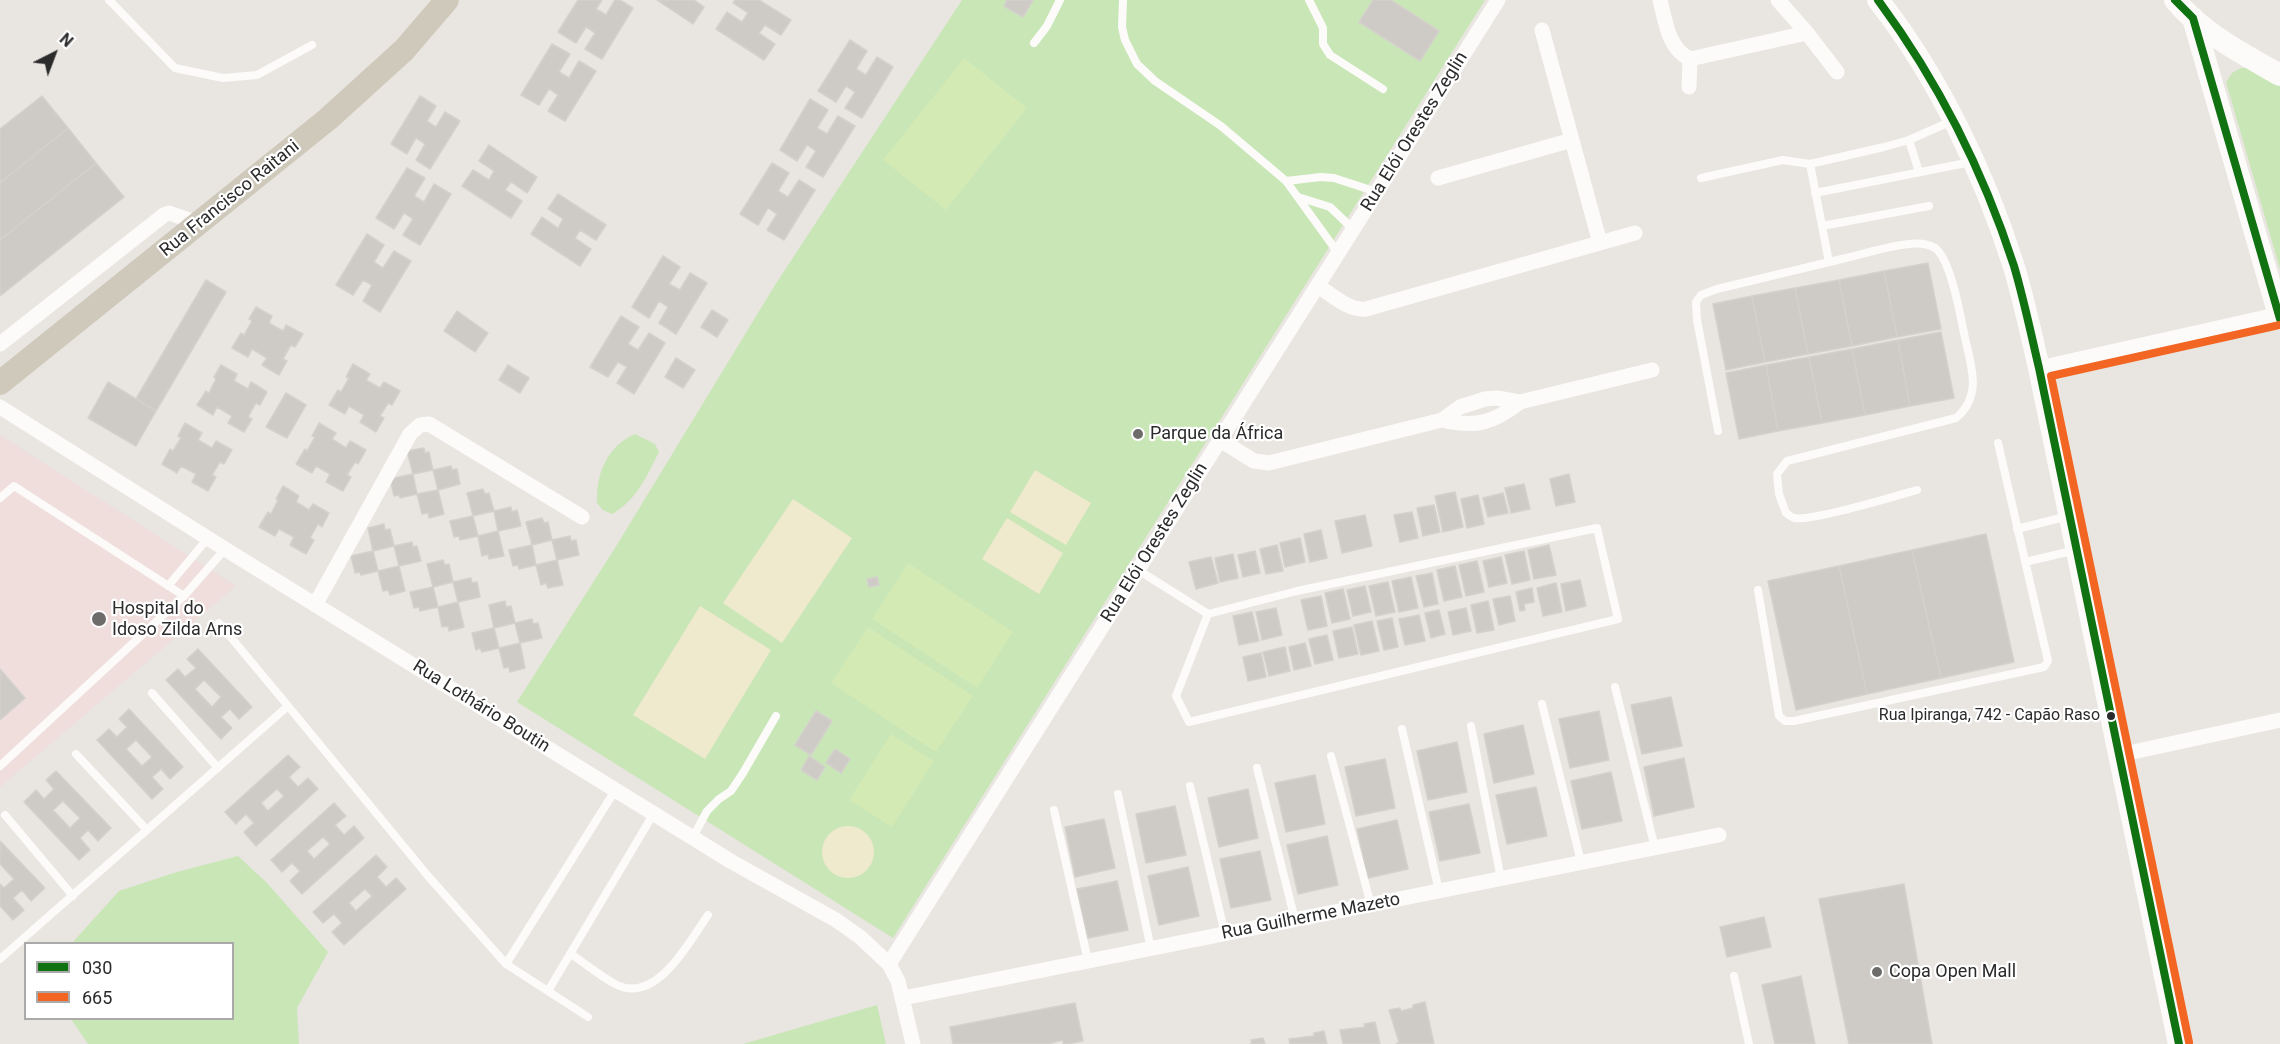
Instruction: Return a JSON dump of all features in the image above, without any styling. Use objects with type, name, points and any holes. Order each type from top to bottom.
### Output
[{"type":"main road","name":"Rua Francisco Raitani","points":[[0,383],[201,224],[368,84],[404,50],[447,0]]},
{"type":"main road","points":[[1878,0],[1911,48],[1953,121],[1973,161],[2001,228],[2015,269],[2039,368],[2179,1044]]},
{"type":"main road","points":[[2175,0],[2193,18],[2229,45],[2280,75]]},
{"type":"main road","points":[[2193,18],[2280,316]]},
{"type":"street","points":[[1660,0],[1668,33],[1674,45],[1682,55],[1690,59],[1807,33]]},
{"type":"street","points":[[1778,0],[1837,72]]},
{"type":"street","name":"Rua Elói Orestes Zeglin","points":[[889,964],[1318,286],[1494,2]]},
{"type":"street","points":[[1542,30],[1600,243]]},
{"type":"street","points":[[1689,87],[1690,59]]},
{"type":"street","points":[[1438,178],[1572,140]]},
{"type":"street","points":[[0,344],[164,215],[170,213],[201,224]]},
{"type":"street","points":[[1318,286],[1350,306],[1360,310],[1366,309],[1635,233]]},
{"type":"street","points":[[2039,368],[2280,316]]},
{"type":"street","points":[[1442,420],[1459,424],[1487,422],[1499,417],[1520,402],[1652,370]]},
{"type":"street","points":[[1220,440],[1254,461],[1262,463],[1442,420],[1460,407],[1485,399],[1497,398],[1520,402]]},
{"type":"street","name":"Rua Lothário Boutin","points":[[0,407],[315,605],[693,837],[836,920],[867,942],[889,964],[898,981],[913,1044]]},
{"type":"street","points":[[315,605],[410,435],[420,425],[429,424],[582,517]]},
{"type":"street","points":[[2119,755],[2280,720]]},
{"type":"street","name":"Rua Guilherme Mazeto","points":[[903,999],[1719,835]]},
{"type":"lane","points":[[109,0],[176,68],[223,78],[257,75],[312,45]]},
{"type":"lane","points":[[1034,43],[1047,26],[1060,0]]},
{"type":"lane","points":[[1123,0],[1122,27],[1125,40],[1137,64],[1155,81],[1221,126],[1286,181],[1338,253]]},
{"type":"lane","points":[[1309,0],[1323,28],[1323,44],[1330,55],[1383,89]]},
{"type":"lane","points":[[1701,178],[1783,160],[1810,164],[1909,140],[1953,121]]},
{"type":"lane","points":[[1909,140],[1919,172]]},
{"type":"lane","points":[[1815,194],[1973,161]]},
{"type":"lane","points":[[1810,164],[1829,262]]},
{"type":"lane","points":[[1286,181],[1321,177],[1334,178],[1377,192]]},
{"type":"lane","points":[[1298,197],[1330,207],[1353,230]]},
{"type":"lane","points":[[1822,226],[1929,206]]},
{"type":"lane","points":[[1718,431],[1695,302],[1701,295],[1829,262],[1908,244],[1925,243],[1938,249],[1948,268],[1969,353],[1973,392],[1966,410],[1956,418],[1788,461],[1778,474],[1779,494],[1786,513],[1794,518],[1838,511],[1917,490]]},
{"type":"lane","points":[[1758,590],[1779,716],[1785,721],[1794,721],[2044,667],[2048,661],[1998,443]]},
{"type":"lane","points":[[0,498],[14,486],[184,596]]},
{"type":"lane","points":[[2017,529],[2070,516]]},
{"type":"lane","points":[[1138,570],[1208,614],[1297,591],[1597,528],[1618,619],[1189,722],[1176,696],[1208,614]]},
{"type":"lane","points":[[168,586],[208,538]]},
{"type":"lane","points":[[0,765],[184,596],[225,549]]},
{"type":"lane","points":[[2025,562],[2077,549]]},
{"type":"lane","points":[[219,623],[428,876],[506,964],[588,1017]]},
{"type":"lane","points":[[1615,687],[1655,848]]},
{"type":"lane","points":[[152,693],[218,768]]},
{"type":"lane","points":[[1542,705],[1581,862]]},
{"type":"lane","points":[[2,954],[73,896],[288,706]]},
{"type":"lane","points":[[693,837],[707,811],[718,799],[731,791],[776,716]]},
{"type":"lane","points":[[1471,726],[1501,879]]},
{"type":"lane","points":[[1402,729],[1439,891]]},
{"type":"lane","points":[[76,754],[147,830]]},
{"type":"lane","points":[[1331,756],[1371,905]]},
{"type":"lane","points":[[1257,768],[1295,920]]},
{"type":"lane","points":[[1190,786],[1225,934]]},
{"type":"lane","points":[[506,964],[616,789]]},
{"type":"lane","points":[[1118,794],[1151,949]]},
{"type":"lane","points":[[1054,810],[1088,961]]},
{"type":"lane","points":[[548,991],[654,813]]},
{"type":"lane","points":[[5,815],[73,896]]},
{"type":"lane","points":[[571,954],[617,985],[633,990],[654,983],[668,970],[708,915]]},
{"type":"lane","points":[[1734,976],[1749,1044]]},
{"type":"shaded area","name":"Hospital do Idoso Zilda Arns","points":[[0,435],[236,586],[0,787]]},
{"type":"green space","points":[[962,0],[1485,0],[893,938],[517,702],[615,548],[775,285]]},
{"type":"green space","points":[[964,58],[1027,108],[946,210],[883,160]]},
{"type":"green space","points":[[2241,68],[2252,68],[2280,85],[2280,269],[2226,82],[2232,73]]},
{"type":"green space","points":[[635,434],[655,444],[659,452],[634,495],[612,514],[603,510],[597,503],[601,472],[610,453],[625,439]]},
{"type":"green space","points":[[908,563],[1013,632],[977,688],[872,619]]},
{"type":"green space","points":[[868,627],[973,696],[936,752],[831,683]]},
{"type":"green space","points":[[891,734],[934,761],[892,827],[849,800]]},
{"type":"green space","points":[[238,856],[267,883],[328,952],[297,1008],[299,1044],[88,1044],[72,1020],[234,1020],[234,942],[73,942],[119,891],[177,872]]},
{"type":"green space","points":[[877,1005],[886,1044],[743,1044]]},
{"type":"sand","points":[[1035,470],[1091,503],[1066,545],[1010,512]]},
{"type":"sand","points":[[793,499],[852,538],[782,643],[723,603]]},
{"type":"sand","points":[[1007,518],[1063,553],[1039,594],[982,559]]},
{"type":"sand","points":[[700,606],[771,650],[705,759],[633,715]]},
{"type":"sand","points":[[843,826],[853,826],[867,833],[874,852],[867,871],[853,878],[843,878],[833,874],[826,867],[822,857],[822,847],[826,837],[833,830]]},
{"type":"building","points":[[578,0],[602,0],[596,9],[606,15],[615,0],[620,0],[633,8],[602,59],[585,49],[595,33],[586,27],[576,43],[558,32]]},
{"type":"building","points":[[657,0],[694,0],[704,7],[693,24]]},
{"type":"building","points":[[735,0],[759,0],[791,20],[781,35],[765,25],[759,33],[775,44],[764,60],[716,29],[727,12],[742,22],[748,13],[733,3]]},
{"type":"building","points":[[1007,0],[1033,0],[1023,17],[1004,6]]},
{"type":"building","points":[[1373,0],[1391,0],[1439,31],[1420,61],[1359,22]]},
{"type":"building","points":[[850,40],[867,51],[856,69],[866,75],[877,57],[893,67],[862,118],[845,108],[855,92],[846,86],[836,102],[818,91]]},
{"type":"building","points":[[552,44],[570,54],[559,72],[569,78],[579,61],[596,71],[565,121],[548,111],[558,95],[549,89],[539,105],[521,95]]},
{"type":"building","points":[[42,96],[68,128],[0,183],[0,129]]},
{"type":"building","points":[[420,96],[436,106],[427,121],[436,127],[445,112],[460,121],[430,169],[416,160],[425,144],[416,138],[407,154],[391,144]]},
{"type":"building","points":[[810,99],[828,110],[817,128],[827,134],[838,116],[855,126],[823,177],[806,167],[816,151],[807,145],[797,161],[780,150]]},
{"type":"building","points":[[68,128],[96,163],[0,240],[0,183]]},
{"type":"building","points":[[489,145],[537,177],[527,193],[511,182],[505,190],[522,201],[511,218],[462,186],[473,170],[489,180],[494,171],[479,161]]},
{"type":"building","points":[[96,163],[124,197],[0,296],[0,240]]},
{"type":"building","points":[[772,163],[789,173],[778,191],[788,197],[799,180],[815,190],[784,240],[767,230],[777,214],[768,208],[758,225],[740,214]]},
{"type":"building","points":[[407,168],[425,178],[414,196],[424,202],[434,184],[451,194],[420,245],[403,235],[413,219],[404,213],[394,229],[376,218]]},
{"type":"building","points":[[558,194],[606,225],[596,240],[580,230],[575,238],[591,249],[580,266],[531,234],[542,217],[558,228],[563,219],[548,209]]},
{"type":"building","points":[[367,234],[384,245],[374,262],[383,268],[394,251],[411,261],[380,312],[363,301],[372,285],[363,280],[353,295],[336,285]]},
{"type":"building","points":[[663,256],[680,267],[669,284],[680,290],[690,273],[707,283],[676,334],[659,323],[668,307],[659,301],[649,318],[632,307]]},
{"type":"building","points":[[1928,263],[1941,329],[1897,337],[1884,271]]},
{"type":"building","points":[[1884,271],[1897,337],[1852,346],[1839,280]]},
{"type":"building","points":[[206,280],[226,292],[156,411],[136,399]]},
{"type":"building","points":[[1839,280],[1852,346],[1808,354],[1795,288]]},
{"type":"building","points":[[1795,288],[1808,354],[1765,362],[1752,296]]},
{"type":"building","points":[[1752,296],[1765,362],[1726,370],[1713,304]]},
{"type":"building","points":[[256,307],[272,316],[269,323],[283,331],[286,325],[303,334],[295,347],[291,345],[283,359],[287,361],[279,375],[262,365],[267,358],[252,349],[248,357],[232,348],[241,333],[244,335],[252,321],[249,319]]},
{"type":"building","points":[[712,310],[728,320],[717,337],[701,327]]},
{"type":"building","points":[[457,311],[488,333],[475,352],[444,331]]},
{"type":"building","points":[[621,316],[639,327],[628,344],[638,350],[649,333],[665,343],[634,394],[617,383],[627,367],[618,362],[608,377],[590,367]]},
{"type":"building","points":[[1941,332],[1954,398],[1910,406],[1898,340]]},
{"type":"building","points":[[1898,340],[1910,406],[1865,415],[1852,349]]},
{"type":"building","points":[[1852,349],[1865,415],[1822,423],[1809,357]]},
{"type":"building","points":[[1809,357],[1822,423],[1778,431],[1766,365]]},
{"type":"building","points":[[676,358],[695,370],[683,388],[665,377]]},
{"type":"building","points":[[353,364],[370,374],[366,380],[380,388],[384,382],[400,391],[392,405],[388,403],[380,416],[384,418],[376,432],[360,422],[364,415],[349,406],[345,414],[329,405],[338,390],[341,392],[349,378],[346,377]]},
{"type":"building","points":[[221,365],[237,374],[234,381],[248,389],[251,382],[267,392],[260,405],[256,403],[248,417],[252,419],[244,432],[228,423],[232,416],[217,407],[213,415],[197,405],[206,391],[209,393]]},
{"type":"building","points":[[508,365],[529,378],[520,393],[499,380]]},
{"type":"building","points":[[1766,365],[1778,431],[1739,439],[1726,373]]},
{"type":"building","points":[[108,382],[156,411],[136,446],[88,418]]},
{"type":"building","points":[[286,393],[306,405],[287,438],[266,427]]},
{"type":"building","points":[[185,423],[202,433],[198,440],[212,448],[216,441],[232,450],[224,464],[220,462],[212,475],[216,477],[208,491],[192,482],[196,474],[181,466],[177,473],[162,464],[170,449],[173,451],[181,438],[178,436]]},
{"type":"building","points":[[319,423],[336,433],[332,439],[346,448],[350,441],[366,450],[358,464],[355,462],[347,475],[351,477],[343,491],[326,482],[330,474],[316,466],[312,473],[296,464],[315,437],[312,436]]},
{"type":"building","points":[[424,448],[425,453],[429,452],[433,470],[413,474],[407,451]]},
{"type":"building","points":[[451,466],[452,470],[457,469],[460,484],[438,490],[433,470]]},
{"type":"building","points":[[413,474],[417,494],[400,498],[399,495],[394,496],[390,479]]},
{"type":"building","points":[[1569,474],[1575,502],[1556,506],[1550,479]]},
{"type":"building","points":[[1524,484],[1530,509],[1511,513],[1505,488]]},
{"type":"building","points":[[283,486],[299,496],[296,502],[309,510],[313,504],[329,513],[322,527],[318,524],[310,538],[314,540],[306,554],[290,545],[294,537],[279,529],[275,536],[259,527],[268,512],[271,514]]},
{"type":"building","points":[[483,489],[485,494],[489,493],[494,511],[473,516],[467,493]]},
{"type":"building","points":[[438,490],[444,514],[429,518],[428,513],[422,514],[417,494]]},
{"type":"building","points":[[1455,492],[1463,527],[1443,532],[1435,496]]},
{"type":"building","points":[[1503,493],[1508,513],[1488,517],[1483,498]]},
{"type":"building","points":[[1478,495],[1484,524],[1467,528],[1461,499]]},
{"type":"building","points":[[1434,505],[1440,532],[1423,536],[1417,508]]},
{"type":"building","points":[[511,507],[512,512],[517,510],[521,526],[498,531],[494,511]]},
{"type":"building","points":[[1412,512],[1418,538],[1400,542],[1394,515]]},
{"type":"building","points":[[1365,515],[1372,546],[1342,553],[1335,521]]},
{"type":"building","points":[[473,516],[478,536],[460,540],[459,536],[454,537],[450,521]]},
{"type":"building","points":[[542,518],[544,523],[548,522],[552,540],[532,545],[526,522]]},
{"type":"building","points":[[384,524],[385,530],[390,529],[394,546],[373,551],[368,528]]},
{"type":"building","points":[[1321,530],[1327,558],[1310,562],[1304,534]]},
{"type":"building","points":[[498,531],[504,556],[489,559],[488,554],[482,556],[478,536]]},
{"type":"building","points":[[1986,534],[2014,662],[1941,678],[1912,550]]},
{"type":"building","points":[[570,536],[571,541],[576,540],[579,555],[557,560],[552,540]]},
{"type":"building","points":[[1300,538],[1305,562],[1285,567],[1280,543]]},
{"type":"building","points":[[412,542],[413,547],[417,546],[421,561],[399,566],[394,546]]},
{"type":"building","points":[[532,545],[536,565],[519,569],[518,565],[513,566],[509,550]]},
{"type":"building","points":[[1277,545],[1283,571],[1266,574],[1260,549]]},
{"type":"building","points":[[1549,545],[1556,575],[1534,579],[1528,550]]},
{"type":"building","points":[[1912,550],[1941,678],[1867,694],[1839,566]]},
{"type":"building","points":[[373,551],[378,571],[361,575],[360,572],[355,573],[351,556]]},
{"type":"building","points":[[1255,551],[1260,573],[1243,577],[1238,555]]},
{"type":"building","points":[[1524,551],[1530,580],[1512,584],[1505,555]]},
{"type":"building","points":[[1233,554],[1238,578],[1220,582],[1215,558]]},
{"type":"building","points":[[1211,557],[1218,583],[1196,589],[1189,562]]},
{"type":"building","points":[[1501,557],[1507,583],[1489,587],[1483,561]]},
{"type":"building","points":[[443,560],[445,565],[449,564],[453,582],[433,587],[427,564]]},
{"type":"building","points":[[557,560],[563,585],[548,588],[546,583],[541,585],[536,565]]},
{"type":"building","points":[[1477,561],[1484,592],[1466,596],[1459,565]]},
{"type":"building","points":[[399,566],[405,591],[390,595],[388,590],[383,591],[378,571]]},
{"type":"building","points":[[1455,566],[1462,597],[1444,601],[1437,570]]},
{"type":"building","points":[[1839,566],[1867,694],[1796,710],[1768,581]]},
{"type":"building","points":[[1432,573],[1438,604],[1424,607],[1416,576]]},
{"type":"building","points":[[877,577],[879,585],[869,587],[867,579]]},
{"type":"building","points":[[1411,577],[1418,608],[1399,612],[1392,581]]},
{"type":"building","points":[[471,578],[472,583],[477,582],[480,597],[458,602],[453,582]]},
{"type":"building","points":[[1580,580],[1586,606],[1566,611],[1561,584]]},
{"type":"building","points":[[1388,582],[1395,612],[1376,616],[1369,586]]},
{"type":"building","points":[[1556,583],[1562,612],[1543,616],[1537,588]]},
{"type":"building","points":[[1365,586],[1371,612],[1353,616],[1347,590]]},
{"type":"building","points":[[433,587],[438,607],[420,611],[419,607],[414,608],[410,592]]},
{"type":"building","points":[[1532,588],[1534,602],[1524,604],[1525,610],[1520,611],[1516,592]]},
{"type":"building","points":[[1343,589],[1350,619],[1332,623],[1325,593]]},
{"type":"building","points":[[1321,596],[1327,626],[1308,630],[1301,600]]},
{"type":"building","points":[[1510,596],[1515,621],[1499,625],[1493,599]]},
{"type":"building","points":[[505,601],[506,607],[511,606],[515,623],[494,628],[489,605]]},
{"type":"building","points":[[1488,601],[1494,630],[1477,633],[1471,605]]},
{"type":"building","points":[[458,602],[464,627],[449,631],[448,626],[442,627],[438,607]]},
{"type":"building","points":[[1276,608],[1282,635],[1262,640],[1256,612]]},
{"type":"building","points":[[1466,608],[1471,631],[1453,635],[1448,612]]},
{"type":"building","points":[[1439,610],[1445,634],[1431,638],[1425,613]]},
{"type":"building","points":[[1252,612],[1259,641],[1239,645],[1233,616]]},
{"type":"building","points":[[1419,615],[1425,641],[1405,645],[1399,619]]},
{"type":"building","points":[[1392,618],[1398,647],[1384,650],[1377,621]]},
{"type":"building","points":[[532,619],[533,624],[538,623],[542,638],[520,643],[515,623]]},
{"type":"building","points":[[1372,621],[1379,651],[1361,655],[1354,625]]},
{"type":"building","points":[[1352,627],[1358,654],[1339,658],[1333,631]]},
{"type":"building","points":[[494,628],[499,648],[482,652],[480,648],[476,650],[472,633]]},
{"type":"building","points":[[1327,635],[1333,660],[1315,664],[1309,639]]},
{"type":"building","points":[[520,643],[525,668],[510,672],[509,667],[504,668],[499,648]]},
{"type":"building","points":[[1305,643],[1311,666],[1294,670],[1289,647]]},
{"type":"building","points":[[1285,647],[1290,671],[1269,676],[1263,652]]},
{"type":"building","points":[[198,649],[252,707],[239,719],[230,709],[221,717],[232,728],[221,739],[166,680],[178,669],[185,677],[196,668],[187,659]],"holes":[[[204,680],[221,697],[212,707],[195,689]]]},
{"type":"building","points":[[1261,653],[1266,677],[1248,681],[1243,657]]},
{"type":"building","points":[[0,669],[25,698],[0,720]]},
{"type":"building","points":[[1671,697],[1682,746],[1642,754],[1631,705]]},
{"type":"building","points":[[129,709],[183,767],[170,779],[161,769],[152,777],[163,789],[152,799],[97,740],[109,729],[117,737],[127,727],[119,719]],"holes":[[[136,740],[152,757],[142,766],[126,749]]]},
{"type":"building","points":[[816,711],[832,721],[811,755],[795,745]]},
{"type":"building","points":[[1599,711],[1609,760],[1570,768],[1559,719]]},
{"type":"building","points":[[1523,725],[1534,774],[1494,783],[1484,734]]},
{"type":"building","points":[[1457,742],[1467,792],[1428,800],[1417,751]]},
{"type":"building","points":[[835,749],[850,759],[841,773],[826,763]]},
{"type":"building","points":[[288,755],[300,767],[289,777],[298,787],[308,778],[318,789],[256,846],[244,832],[254,823],[246,814],[236,824],[225,812]],"holes":[[[277,789],[284,796],[268,811],[261,803]]]},
{"type":"building","points":[[809,756],[825,767],[817,780],[801,770]]},
{"type":"building","points":[[1684,758],[1694,807],[1654,816],[1644,767]]},
{"type":"building","points":[[1385,759],[1395,808],[1356,816],[1345,767]]},
{"type":"building","points":[[56,771],[111,828],[98,841],[88,830],[80,838],[90,850],[79,860],[24,802],[36,790],[44,799],[54,789],[46,780]],"holes":[[[63,801],[80,818],[70,828],[53,810]]]},
{"type":"building","points":[[1611,772],[1622,821],[1582,829],[1571,781]]},
{"type":"building","points":[[1315,775],[1325,824],[1286,832],[1275,783]]},
{"type":"building","points":[[1536,787],[1547,836],[1507,844],[1496,795]]},
{"type":"building","points":[[1248,789],[1258,838],[1219,847],[1208,798]]},
{"type":"building","points":[[334,803],[346,816],[335,825],[344,835],[354,826],[364,838],[302,894],[290,881],[300,871],[292,863],[282,872],[271,860]],"holes":[[[323,837],[330,844],[314,859],[307,851]]]},
{"type":"building","points":[[1469,804],[1480,853],[1440,861],[1429,812]]},
{"type":"building","points":[[1175,806],[1186,855],[1146,863],[1136,814]]},
{"type":"building","points":[[1104,819],[1115,868],[1075,877],[1065,827]]},
{"type":"building","points":[[1397,820],[1408,869],[1368,878],[1357,829]]},
{"type":"building","points":[[1327,836],[1338,885],[1298,894],[1287,845]]},
{"type":"building","points":[[0,841],[45,888],[31,901],[22,890],[13,898],[24,910],[13,920],[0,906],[0,884],[4,888],[14,879],[0,864]]},
{"type":"building","points":[[1260,851],[1271,900],[1231,908],[1220,859]]},
{"type":"building","points":[[376,855],[387,867],[377,877],[386,887],[396,878],[406,889],[344,945],[332,932],[342,923],[334,914],[323,923],[313,912]],"holes":[[[365,889],[372,896],[356,911],[349,903]]]},
{"type":"building","points":[[1188,867],[1199,916],[1159,925],[1148,876]]},
{"type":"building","points":[[1117,881],[1128,930],[1088,938],[1077,889]]},
{"type":"building","name":"Copa Open Mall","points":[[1904,884],[1932,1044],[1849,1044],[1819,899]]},
{"type":"building","points":[[1764,917],[1771,947],[1727,957],[1720,927]]},
{"type":"building","points":[[1801,976],[1815,1044],[1775,1044],[1762,985]]},
{"type":"building","points":[[1425,1002],[1434,1044],[1396,1044],[1399,1042],[1389,1010],[1400,1008],[1401,1011]]},
{"type":"building","points":[[1075,1003],[1083,1041],[1068,1044],[1063,1044],[1063,1040],[1048,1044],[953,1044],[950,1027]]},
{"type":"building","points":[[1375,1022],[1380,1044],[1343,1044],[1340,1030],[1365,1027],[1364,1024]]},
{"type":"building","points":[[1324,1031],[1327,1044],[1290,1044],[1289,1039],[1314,1036],[1314,1033]]},
{"type":"building","points":[[1263,1038],[1265,1044],[1252,1044],[1251,1040]]},
{"type":"transit line","name":"030","points":[[1878,0],[1920,62],[1957,127],[1988,195],[2014,266],[2039,368],[2179,1044]]},
{"type":"transit line","name":"030","points":[[2175,0],[2193,18],[2280,319]]},
{"type":"transit line","name":"665","points":[[2189,1042],[2051,376],[2280,325]]},
{"type":"place","name":"Parque da África","points":[[1138,434]]},
{"type":"place","name":"Hospital do Idoso Zilda Arns","points":[[99,619]]},
{"type":"place","name":"Rua Ipiranga, 742 - Capão Raso","points":[[2111,716]]},
{"type":"place","name":"Copa Open Mall","points":[[1877,972]]}]
